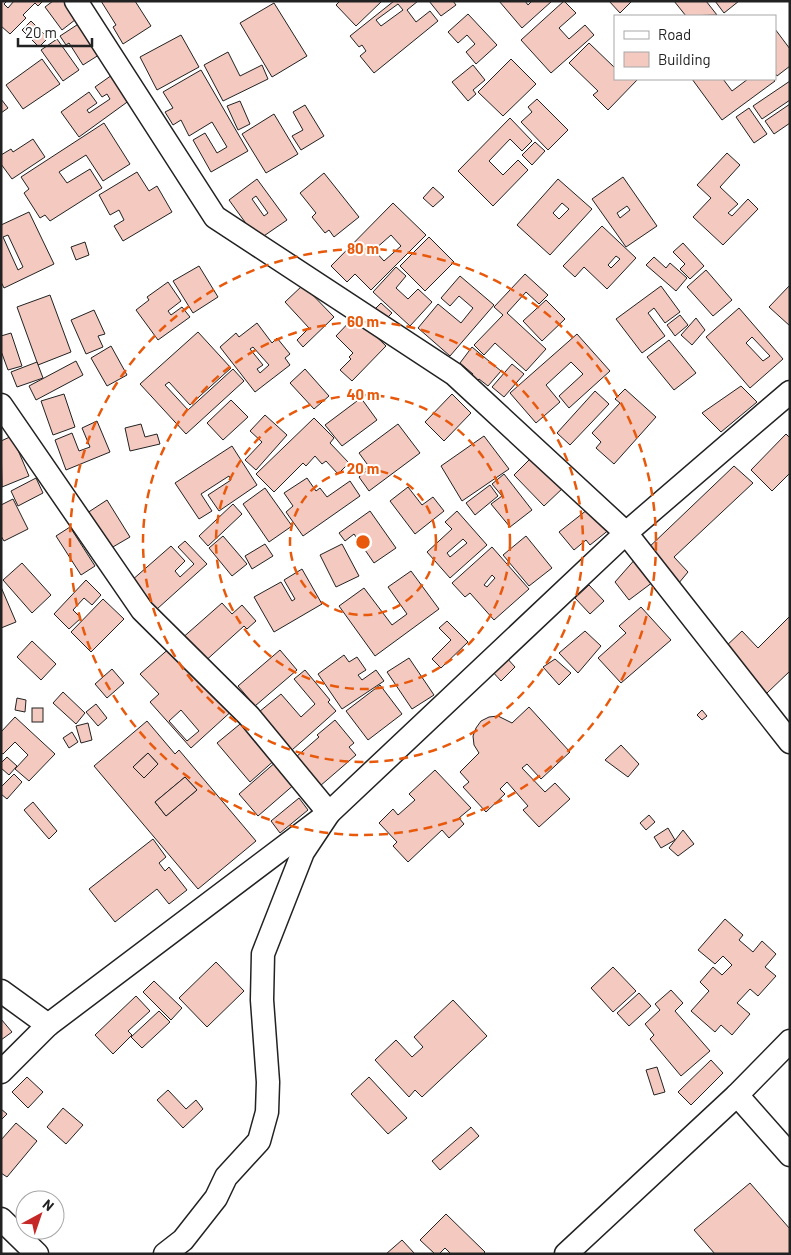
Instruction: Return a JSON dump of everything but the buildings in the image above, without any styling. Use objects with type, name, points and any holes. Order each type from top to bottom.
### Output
[{"type":"street","points":[[76,1],[215,217],[454,374],[626,534],[790,742]]},
{"type":"street","points":[[1,1072],[48,1026],[329,813],[626,534],[790,392]]},
{"type":"street","points":[[1,405],[142,610],[249,716],[329,813]]},
{"type":"street","points":[[165,1254],[183,1240],[216,1198],[226,1177],[259,1141],[267,1112],[268,1082],[262,1000],[263,954],[303,852],[329,813]]},
{"type":"street","points":[[1,991],[48,1026]]},
{"type":"street","points":[[566,1254],[737,1095],[790,1041]]},
{"type":"street","points":[[737,1095],[790,1155]]},
{"type":"street","points":[[1,1219],[37,1254]]}]
